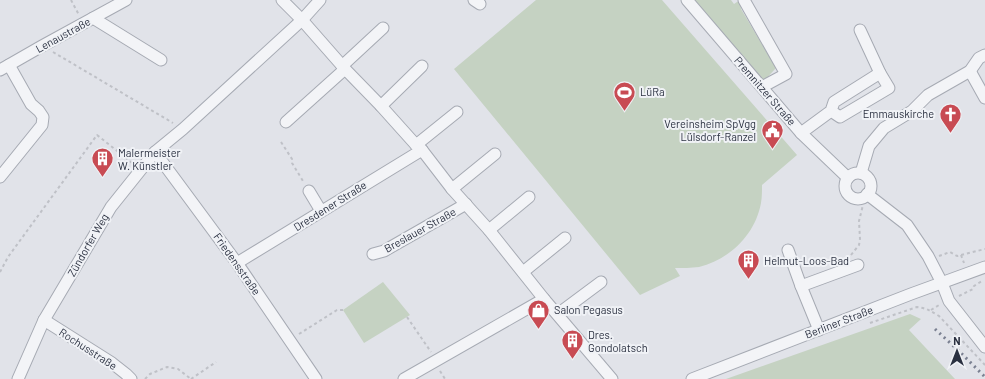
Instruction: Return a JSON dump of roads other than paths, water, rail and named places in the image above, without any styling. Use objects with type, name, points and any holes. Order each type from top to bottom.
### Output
[{"type":"street","name":"Lenaustraße","points":[[5,68],[126,0]]},
{"type":"street","name":"Breslauer Straße","points":[[282,0],[419,148],[612,379]]},
{"type":"street","name":"Zündorfer Weg","points":[[18,379],[44,320],[111,207],[155,152],[183,129],[302,20],[320,0]]},
{"type":"street","name":"Premnitzer Straße","points":[[687,0],[802,133],[848,178]]},
{"type":"street","points":[[744,0],[786,74],[762,87]]},
{"type":"street","points":[[88,21],[161,60]]},
{"type":"street","points":[[286,122],[344,68],[383,28]]},
{"type":"street","points":[[831,111],[840,117],[889,88],[880,73],[860,30]]},
{"type":"street","points":[[861,173],[869,146],[884,128],[912,111],[928,95],[970,71],[979,58],[985,55]]},
{"type":"street","points":[[381,106],[422,66]]},
{"type":"street","points":[[0,177],[42,125],[43,117],[31,104],[5,68]]},
{"type":"street","points":[[970,71],[985,98]]},
{"type":"street","points":[[802,133],[831,111],[834,102],[880,73]]},
{"type":"street","points":[[419,148],[457,112]]},
{"type":"street","name":"Dresdener Straße","points":[[238,263],[419,148]]},
{"type":"street","name":"Friedensstraße","points":[[155,152],[238,263],[316,379]]},
{"type":"street","name":"Breslauer Straße","points":[[452,189],[495,154]]},
{"type":"street","points":[[861,173],[867,177],[870,184],[869,191],[865,195],[855,198],[848,194],[845,186],[851,175],[861,173]]},
{"type":"street","points":[[309,191],[322,211]]},
{"type":"street","points":[[865,195],[907,225],[930,259],[949,301],[985,347]]},
{"type":"street","points":[[489,230],[529,197]]},
{"type":"street","name":"Breslauer Straße","points":[[373,254],[384,251],[466,204]]},
{"type":"street","points":[[523,272],[565,238]]},
{"type":"street","points":[[788,250],[819,330]]},
{"type":"street","points":[[801,286],[855,266]]},
{"type":"street","name":"Berliner Straße","points":[[692,379],[911,294],[985,267]]},
{"type":"street","points":[[558,314],[601,282]]},
{"type":"street","points":[[404,379],[544,299]]},
{"type":"street","name":"Rochusstraße","points":[[44,320],[112,363],[130,379]]},
{"type":"railway","points":[[935,329],[985,377]]},
{"type":"place","name":"LüRa","points":[[624,112]]},
{"type":"place","name":"Emmauskirche","points":[[950,134]]},
{"type":"place","name":"Vereinsheim SpVgg Lülsdorf-Ranzel","points":[[772,150]]},
{"type":"place","name":"Malermeister W. Künstler","points":[[103,178]]},
{"type":"place","name":"Helmut-Loos-Bad","points":[[748,280]]},
{"type":"place","name":"Salon Pegasus","points":[[538,330]]},
{"type":"place","name":"Dres. Gondolatsch","points":[[572,360]]}]
